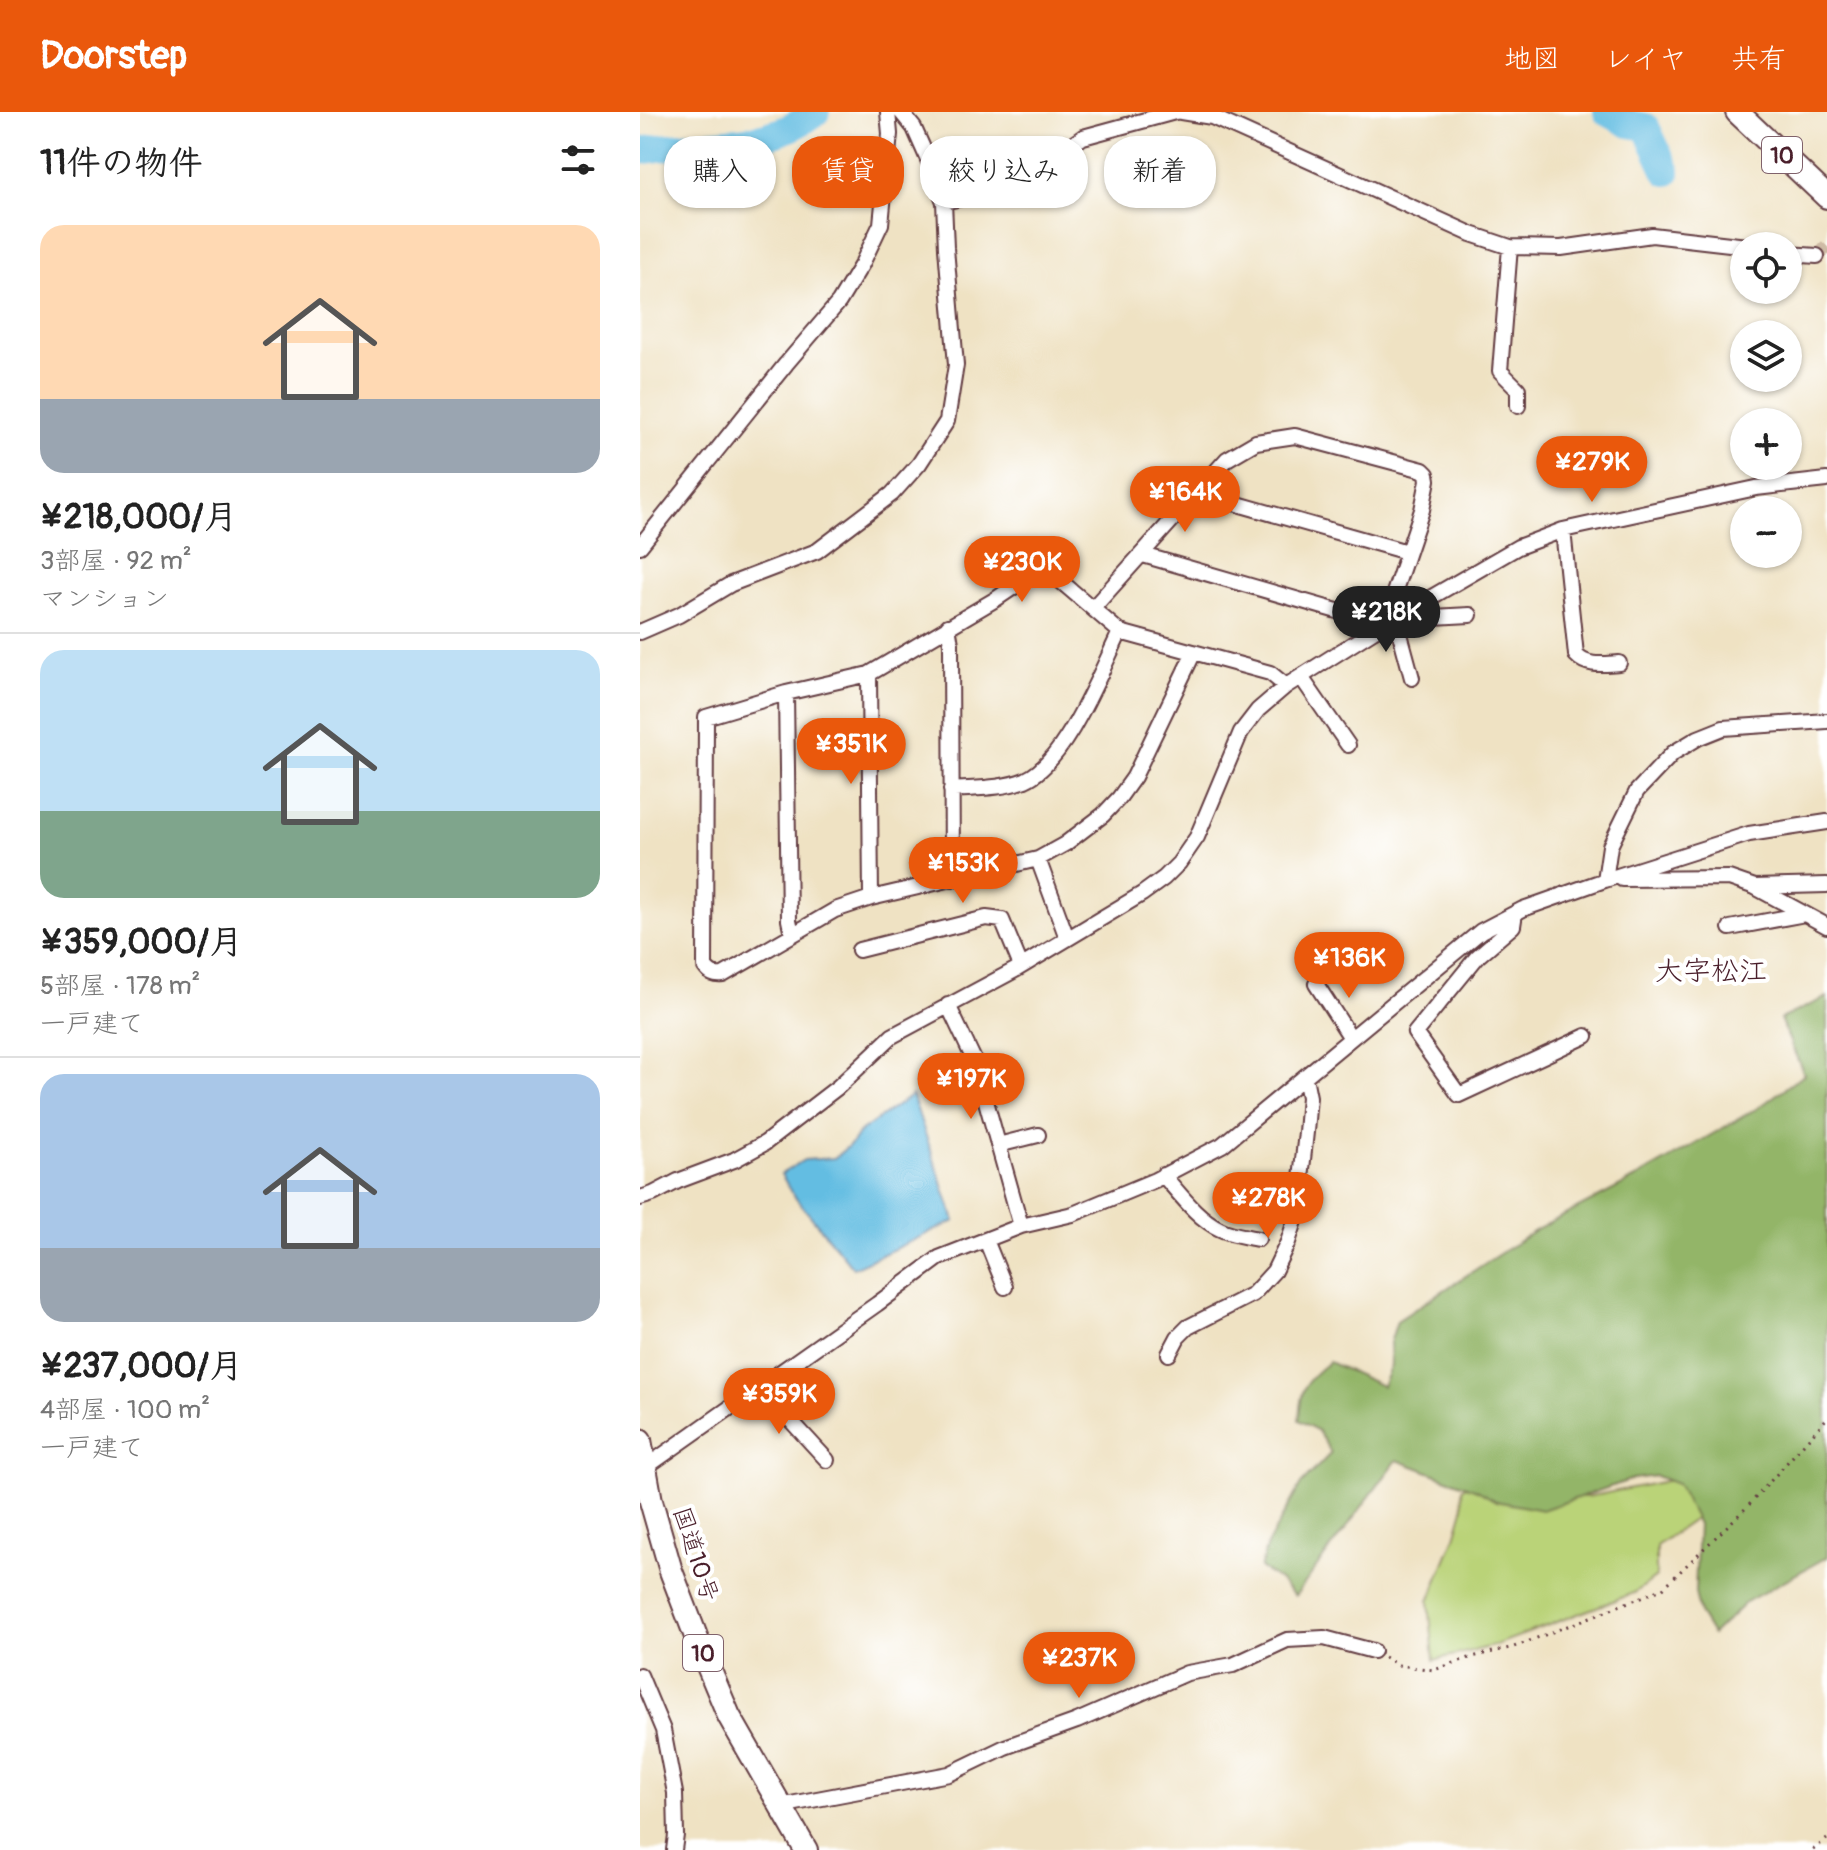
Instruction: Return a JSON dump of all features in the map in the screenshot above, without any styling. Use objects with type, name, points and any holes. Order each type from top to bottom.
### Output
[{"type":"highway","name":"10","points":[[1737,112],[1827,197]]},
{"type":"highway","name":"国道10号","points":[[640,1440],[651,1501],[671,1571],[700,1647],[729,1716],[806,1850]]},
{"type":"street","points":[[640,546],[839,302],[862,264],[881,224],[890,134],[888,112]]},
{"type":"street","points":[[901,112],[920,142]]},
{"type":"street","points":[[1087,136],[1175,112]]},
{"type":"street","points":[[1181,112],[1212,117],[1471,234],[1510,247],[1561,248],[1652,235],[1730,244]]},
{"type":"street","points":[[640,632],[679,615],[731,584],[817,551],[892,494],[919,464],[947,421],[956,365],[944,208]]},
{"type":"street","points":[[1510,247],[1500,371],[1518,389],[1518,406]]},
{"type":"street","points":[[1802,255],[1817,256]]},
{"type":"street","points":[[1093,608],[1227,459],[1256,442],[1295,436],[1423,470],[1427,474],[1422,510],[1394,593],[1392,621],[1412,678]]},
{"type":"street","points":[[640,1198],[734,1160],[765,1143],[838,1087],[892,1036],[1021,966],[1164,878],[1197,837],[1241,732],[1258,710],[1286,686],[1373,631],[1518,547],[1563,530],[1756,488],[1827,480]]},
{"type":"street","points":[[1198,489],[1220,499],[1407,552]]},
{"type":"street","points":[[1563,530],[1576,655],[1582,661],[1596,664],[1619,663]]},
{"type":"street","points":[[1143,555],[1358,617],[1373,631]]},
{"type":"street","points":[[1194,652],[1134,777],[1103,815],[1065,844],[1038,859],[871,898],[835,910],[723,975],[716,975],[705,967],[706,717],[786,693],[869,674],[1043,569],[1120,632],[1194,652],[1270,673],[1286,686]]},
{"type":"street","points":[[1392,621],[1470,615]]},
{"type":"street","points":[[948,626],[951,644],[952,879]]},
{"type":"street","points":[[951,790],[1000,786],[1027,779],[1049,761],[1067,739],[1120,632]]},
{"type":"street","points":[[869,674],[871,898]]},
{"type":"street","points":[[1301,677],[1348,745]]},
{"type":"street","points":[[786,693],[789,920],[792,934]]},
{"type":"street","points":[[1605,880],[1610,846],[1637,791],[1673,753],[1723,728],[1827,721]]},
{"type":"street","points":[[646,1467],[939,1258],[1021,1226],[1073,1214],[1163,1175],[1222,1145],[1481,931],[1515,913],[1605,880],[1749,834],[1827,822]]},
{"type":"street","points":[[1809,825],[1827,832]]},
{"type":"street","points":[[1038,859],[1067,938]]},
{"type":"street","points":[[1605,880],[1729,878],[1755,887],[1827,926]]},
{"type":"street","points":[[1755,887],[1827,885]]},
{"type":"street","points":[[1515,913],[1513,926],[1477,957],[1415,1033],[1459,1095],[1586,1036]]},
{"type":"street","points":[[1730,928],[1805,914]]},
{"type":"street","points":[[859,950],[986,918],[1002,920],[1021,966]]},
{"type":"street","points":[[1330,962],[1316,984],[1351,1038]]},
{"type":"street","points":[[948,1005],[975,1062],[1021,1226]]},
{"type":"street","points":[[1169,1354],[1178,1337],[1188,1327],[1253,1294],[1274,1271],[1297,1215],[1309,1097],[1305,1077]]},
{"type":"street","points":[[998,1145],[1038,1135]]},
{"type":"street","points":[[1163,1175],[1207,1221],[1232,1234],[1258,1239]]},
{"type":"street","points":[[986,1240],[1005,1287]]},
{"type":"street","points":[[760,1387],[827,1460]]},
{"type":"street","points":[[780,1806],[949,1774],[1005,1747],[1077,1721],[1187,1673],[1233,1665],[1287,1640],[1324,1638],[1373,1651]]},
{"type":"street","points":[[640,1675],[663,1730],[675,1793],[674,1850]]},
{"type":"path","points":[[1373,1651],[1398,1665],[1434,1670],[1514,1647],[1662,1589],[1749,1505],[1827,1418]]},
{"type":"path","points":[[1813,1850],[1827,1839]]},
{"type":"green space","points":[[1827,997],[1827,1557],[1746,1602],[1712,1635],[1700,1615],[1695,1593],[1698,1524],[1677,1484],[1656,1476],[1633,1479],[1542,1510],[1496,1501],[1477,1490],[1397,1460],[1295,1596],[1279,1580],[1260,1568],[1267,1545],[1301,1484],[1331,1453],[1318,1431],[1299,1420],[1305,1386],[1314,1375],[1329,1362],[1382,1386],[1391,1366],[1390,1343],[1397,1321],[1536,1230],[1638,1177],[1761,1106],[1804,1074],[1780,1019]]},
{"type":"green space","points":[[1676,1479],[1703,1513],[1656,1546],[1656,1577],[1636,1592],[1493,1646],[1434,1660],[1429,1601],[1455,1537],[1463,1509],[1462,1489],[1471,1481],[1534,1497],[1587,1497]]},
{"type":"water","points":[[912,1095],[955,1221],[853,1268],[794,1196],[781,1174],[804,1160],[834,1158],[860,1132]]},
{"type":"waterway","points":[[640,151],[754,139],[797,125],[816,112]]},
{"type":"waterway","points":[[1607,112],[1629,124],[1646,127],[1667,172]]},
{"type":"tunnel","points":[[1817,256],[1827,246]]},
{"type":"district","name":"大字松江","points":[[1711,970]]}]
